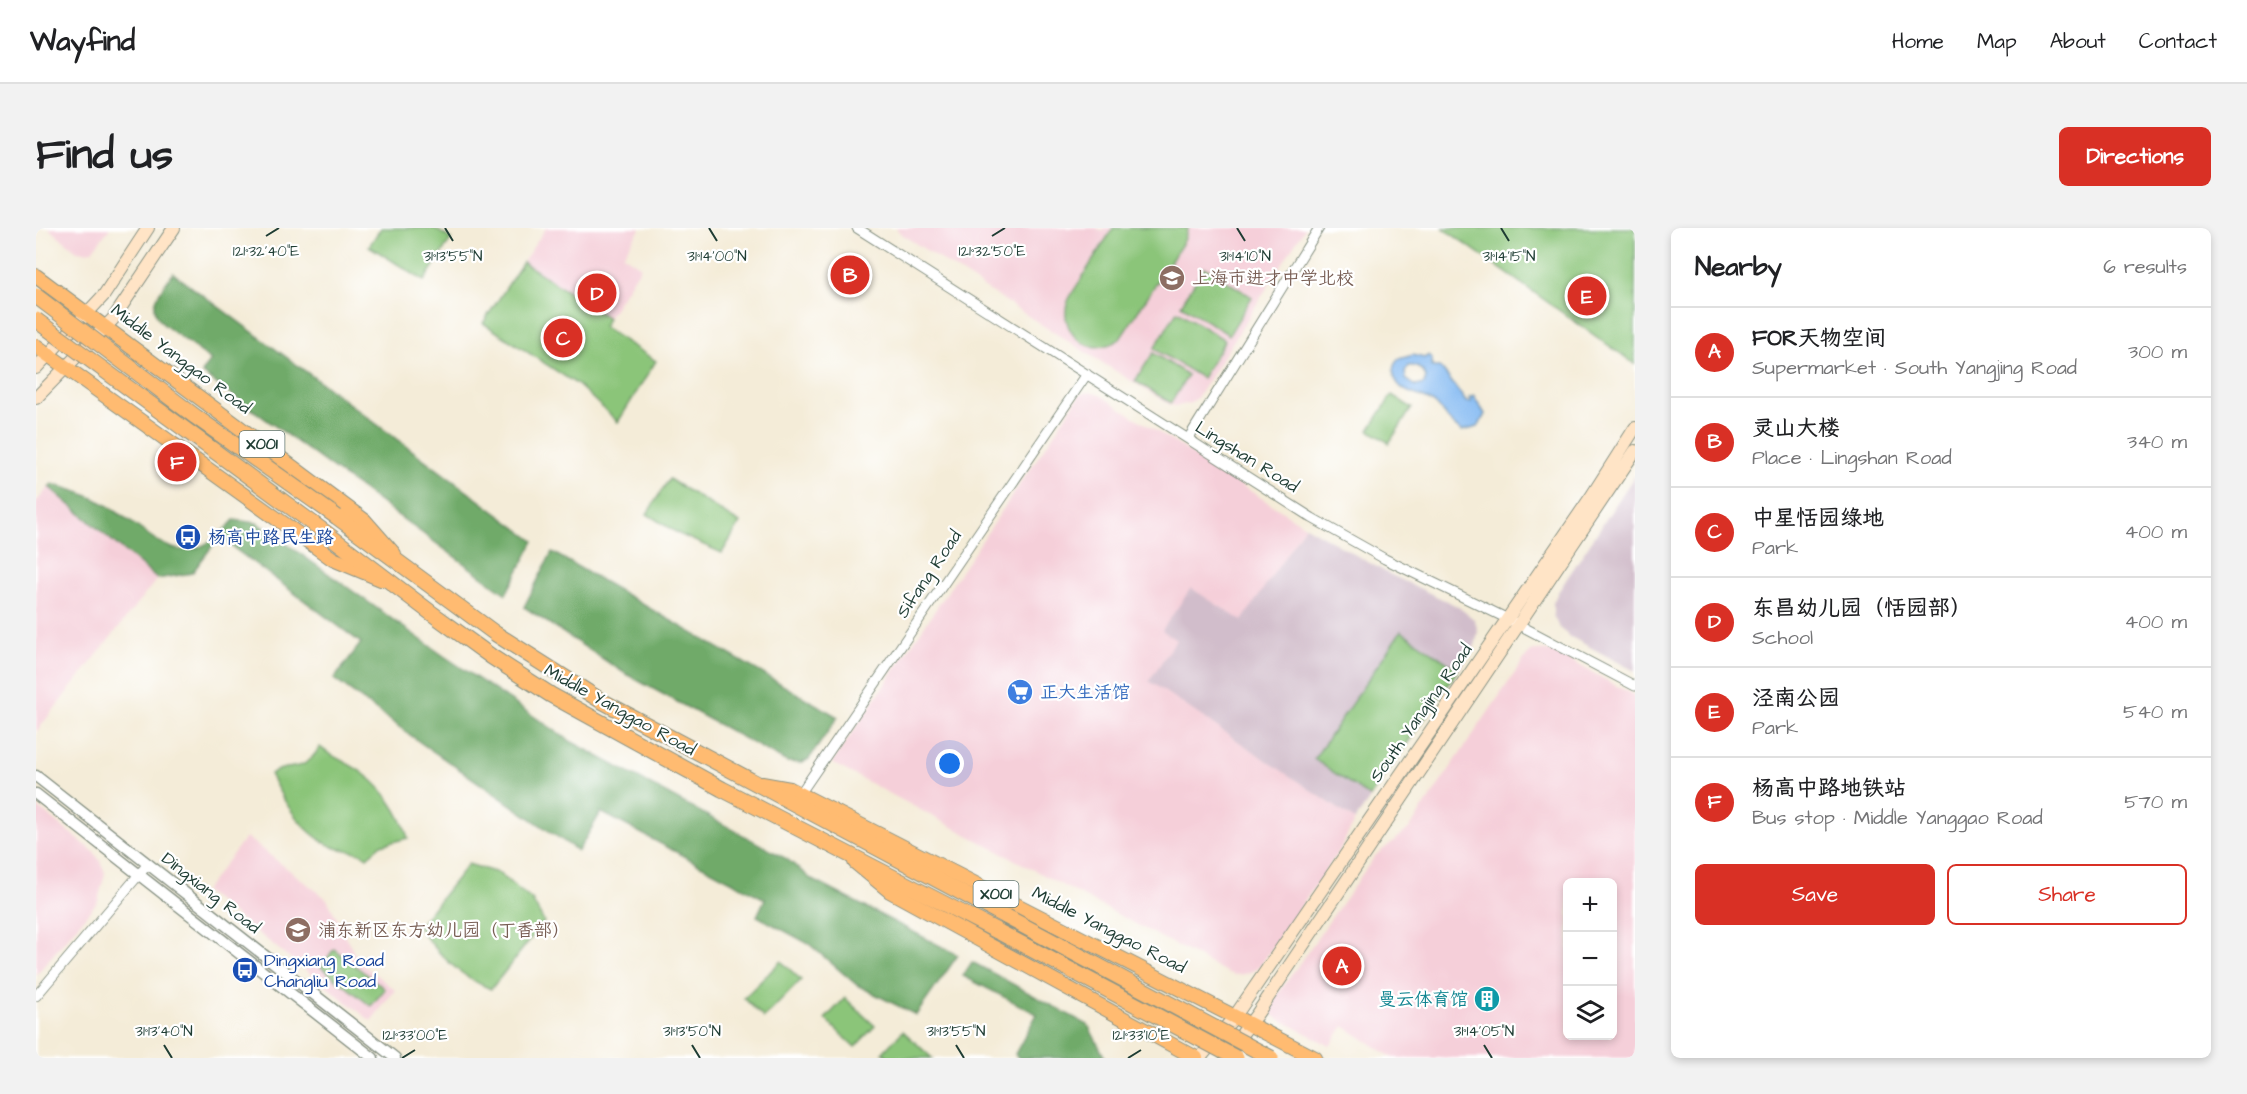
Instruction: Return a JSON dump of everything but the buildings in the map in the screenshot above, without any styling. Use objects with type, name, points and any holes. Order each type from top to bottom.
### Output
[{"type":"highway","name":"Middle Yanggao Road","points":[[36,296],[196,417],[337,517],[408,571],[496,634],[562,677],[753,783],[1271,1058]]},
{"type":"highway","name":"Middle Yanggao Road","points":[[36,320],[492,657],[551,695],[692,773],[1236,1058]]},
{"type":"main road","points":[[36,368],[86,312],[104,296],[148,228]]},
{"type":"main road","points":[[36,398],[106,327],[122,307],[174,228]]},
{"type":"main road","name":"Middle Yanggao Road","points":[[36,276],[364,521],[408,571]]},
{"type":"main road","name":"Middle Yanggao Road","points":[[36,346],[333,559],[393,584]]},
{"type":"main road","name":"South Yangjing Road","points":[[1194,1056],[1234,1016],[1508,619],[1635,428]]},
{"type":"main road","name":"South Yangjing Road","points":[[1223,1058],[1250,1024],[1635,451]]},
{"type":"main road","name":"Middle Yanggao Road","points":[[753,783],[790,789],[1315,1058]]},
{"type":"main road","name":"Middle Yanggao Road","points":[[840,850],[890,891],[1194,1056]]},
{"type":"street","name":"Lingshan Road","points":[[857,228],[1348,539],[1520,625],[1635,686]]},
{"type":"street","points":[[1188,439],[1319,228]]},
{"type":"street","name":"Sifang Road","points":[[800,794],[1087,374]]},
{"type":"street","name":"Dingxiang Road","points":[[36,776],[395,1058]]},
{"type":"street","name":"Dingxiang Road","points":[[36,794],[373,1058]]},
{"type":"street","points":[[36,996],[148,864]]},
{"type":"shaded area","points":[[48,228],[110,228],[92,251],[84,252],[77,251]]},
{"type":"shaded area","points":[[546,228],[641,228],[623,255],[641,267],[608,318],[523,262]]},
{"type":"shaded area","name":"上海市进才中学北校","points":[[896,228],[1097,228],[1102,231],[1104,228],[1305,228],[1197,398],[1191,403],[1177,406],[1170,405],[1042,325],[901,234]]},
{"type":"shaded area","points":[[1089,392],[1100,395],[1305,526],[1242,622],[1191,589],[1163,630],[1177,640],[1150,681],[1355,820],[1339,851],[1262,963],[1253,971],[1244,974],[1228,973],[832,763],[1080,395]]},
{"type":"shaded area","points":[[1635,475],[1635,671],[1569,636],[1559,628],[1553,615],[1553,603]]},
{"type":"shaded area","points":[[49,487],[157,579],[36,732],[36,502]]},
{"type":"shaded area","points":[[1305,526],[1389,574],[1457,606],[1475,620],[1478,633],[1475,646],[1355,820],[1149,681],[1176,640],[1162,630],[1191,588],[1242,621]]},
{"type":"shaded area","points":[[1539,650],[1555,652],[1635,696],[1635,1058],[1393,1058],[1344,1026],[1330,1046],[1274,1016],[1269,1009],[1271,1004],[1375,856],[1409,829],[1531,652]]},
{"type":"shaded area","points":[[36,806],[93,851],[105,873],[98,901],[36,975]]},
{"type":"shaded area","name":"浦东新区东方幼儿园（丁香部）","points":[[246,837],[327,899],[358,961],[395,990],[371,1021],[204,891]]},
{"type":"green space","points":[[381,228],[434,228],[451,239],[424,281],[369,246]]},
{"type":"green space","points":[[1113,228],[1188,228],[1184,241],[1120,339],[1106,346],[1096,347],[1081,342],[1073,335],[1067,320],[1066,309],[1072,293]]},
{"type":"green space","points":[[1443,228],[1635,228],[1635,364]]},
{"type":"green space","points":[[523,262],[608,318],[603,327],[656,361],[618,422],[578,385],[483,323]]},
{"type":"green space","points":[[1204,267],[1252,297],[1229,335],[1181,305]]},
{"type":"green space","points":[[173,273],[534,541],[506,594],[202,373],[211,360],[163,324],[155,311],[157,298]]},
{"type":"green space","points":[[1177,311],[1225,340],[1202,378],[1154,349]]},
{"type":"green space","points":[[1153,353],[1188,375],[1171,403],[1135,381]]},
{"type":"green space","points":[[1392,395],[1412,408],[1389,443],[1369,430]]},
{"type":"green space","points":[[669,479],[740,523],[722,553],[679,534],[647,514]]},
{"type":"green space","points":[[52,484],[95,499],[156,540],[170,547],[184,550],[199,547],[216,538],[234,520],[257,523],[444,656],[572,742],[787,859],[811,879],[958,955],[916,1015],[857,985],[809,944],[757,916],[765,899],[601,812],[578,851],[421,743],[334,679],[361,643],[219,537],[192,573],[157,579],[49,487]]},
{"type":"green space","points":[[552,552],[838,717],[809,759],[802,763],[787,762],[626,674],[524,607]]},
{"type":"green space","points":[[1401,631],[1458,670],[1370,797],[1314,759]]},
{"type":"green space","points":[[320,747],[359,770],[378,787],[391,802],[408,838],[381,845],[367,857],[325,843],[305,827],[289,807],[270,774],[307,762]]},
{"type":"green space","points":[[468,864],[498,873],[532,900],[544,922],[491,989],[459,971],[418,927]]},
{"type":"green space","points":[[334,949],[385,989],[371,1006],[321,967]]},
{"type":"green space","points":[[781,961],[801,980],[764,1018],[744,998]]},
{"type":"green space","points":[[972,962],[1088,1025],[1105,1058],[1019,1058],[1015,1054],[1037,1014],[963,976]]},
{"type":"green space","points":[[845,998],[875,1026],[855,1047],[825,1019]]},
{"type":"green space","points":[[903,1031],[932,1058],[889,1058],[883,1052]]},
{"type":"water","points":[[1413,355],[1424,358],[1429,355],[1432,359],[1432,367],[1440,367],[1466,402],[1471,402],[1469,398],[1474,396],[1485,414],[1478,427],[1462,431],[1436,405],[1402,388],[1393,373],[1394,366],[1399,359]],"holes":[[[1409,366],[1422,370],[1426,378],[1424,384],[1416,386],[1406,379],[1405,372]]]},
{"type":"place","name":"灵山大楼","points":[[850,275]]},
{"type":"place","name":"上海市进才中学北校","points":[[1172,278]]},
{"type":"place","name":"东昌幼儿园（恬园部）","points":[[597,293]]},
{"type":"place","name":"泾南公园","points":[[1587,296]]},
{"type":"place","name":"中星恬园绿地","points":[[563,338]]},
{"type":"place","name":"杨高中路地铁站","points":[[177,462]]},
{"type":"place","name":"杨高中路民生路","points":[[188,537]]},
{"type":"place","name":"正大生活馆","points":[[1020,692]]},
{"type":"place","name":"浦东新区东方幼儿园（丁香部）","points":[[298,930]]},
{"type":"place","name":"FOR天物空间","points":[[1342,966]]},
{"type":"place","name":"Dingxiang Road Changliu Road","points":[[245,970]]},
{"type":"place","name":"曼云体育馆","points":[[1487,999]]}]
